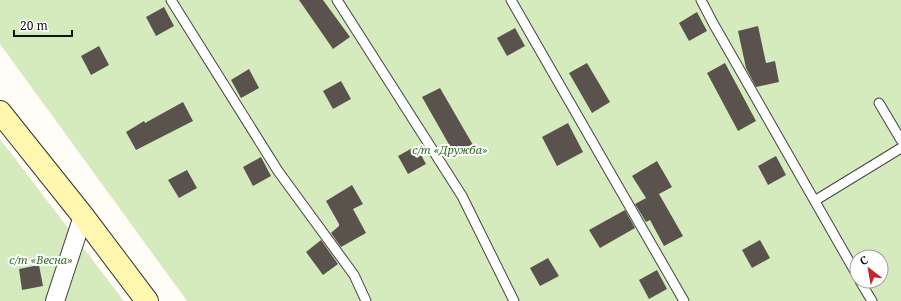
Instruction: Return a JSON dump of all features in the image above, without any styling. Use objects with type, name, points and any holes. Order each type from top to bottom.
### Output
[{"type":"main road","points":[[0,112],[83,216],[147,301]]},
{"type":"street","points":[[54,301],[83,216]]},
{"type":"lane","points":[[171,0],[278,171],[354,275],[366,301]]},
{"type":"lane","points":[[337,0],[462,196],[514,301]]},
{"type":"lane","points":[[511,0],[684,301]]},
{"type":"lane","points":[[702,0],[713,24],[816,200],[849,260]]},
{"type":"lane","points":[[879,103],[901,140]]},
{"type":"lane","points":[[816,200],[901,148]]},
{"type":"lane","points":[[865,289],[872,301]]},
{"type":"green space","name":"с/т «Дружба»","points":[[0,0],[901,0],[901,301],[187,301],[0,44]]},
{"type":"green space","name":"с/т «Весна»","points":[[0,139],[124,301],[0,301]]},
{"type":"building","points":[[299,0],[323,0],[350,37],[333,49]]},
{"type":"building","points":[[164,7],[174,26],[156,36],[146,17]]},
{"type":"building","points":[[697,12],[707,31],[689,41],[679,23]]},
{"type":"building","points":[[758,26],[766,63],[775,61],[779,82],[756,87],[746,68],[738,31]]},
{"type":"building","points":[[515,28],[525,46],[507,56],[497,38]]},
{"type":"building","points":[[99,46],[109,65],[91,75],[81,56]]},
{"type":"building","points":[[587,63],[610,102],[592,113],[569,73]]},
{"type":"building","points":[[725,63],[756,121],[738,131],[707,73]]},
{"type":"building","points":[[249,69],[259,88],[241,98],[231,80]]},
{"type":"building","points":[[341,81],[351,99],[333,109],[323,91]]},
{"type":"building","points":[[440,88],[473,145],[455,155],[422,97]]},
{"type":"building","points":[[183,102],[193,121],[136,150],[126,132],[144,121],[145,123]]},
{"type":"building","points":[[568,123],[583,152],[557,166],[542,137]]},
{"type":"building","points":[[416,146],[426,164],[408,174],[398,156]]},
{"type":"building","points":[[776,156],[786,175],[768,185],[758,166]]},
{"type":"building","points":[[261,157],[271,176],[253,186],[243,167]]},
{"type":"building","points":[[657,161],[672,187],[659,194],[683,236],[664,246],[650,220],[646,222],[635,204],[646,198],[632,176]]},
{"type":"building","points":[[187,170],[197,188],[179,198],[168,180]]},
{"type":"building","points":[[352,185],[363,204],[353,209],[366,233],[341,247],[331,233],[339,226],[339,224],[326,201]]},
{"type":"building","points":[[625,210],[635,228],[600,248],[589,230]]},
{"type":"building","points":[[321,240],[338,264],[323,275],[306,252]]},
{"type":"building","points":[[760,240],[770,258],[752,268],[742,250]]},
{"type":"building","points":[[548,258],[559,276],[540,286],[530,268]]},
{"type":"building","points":[[39,265],[43,286],[22,290],[19,269]]},
{"type":"building","points":[[657,270],[667,289],[649,299],[639,280]]}]
